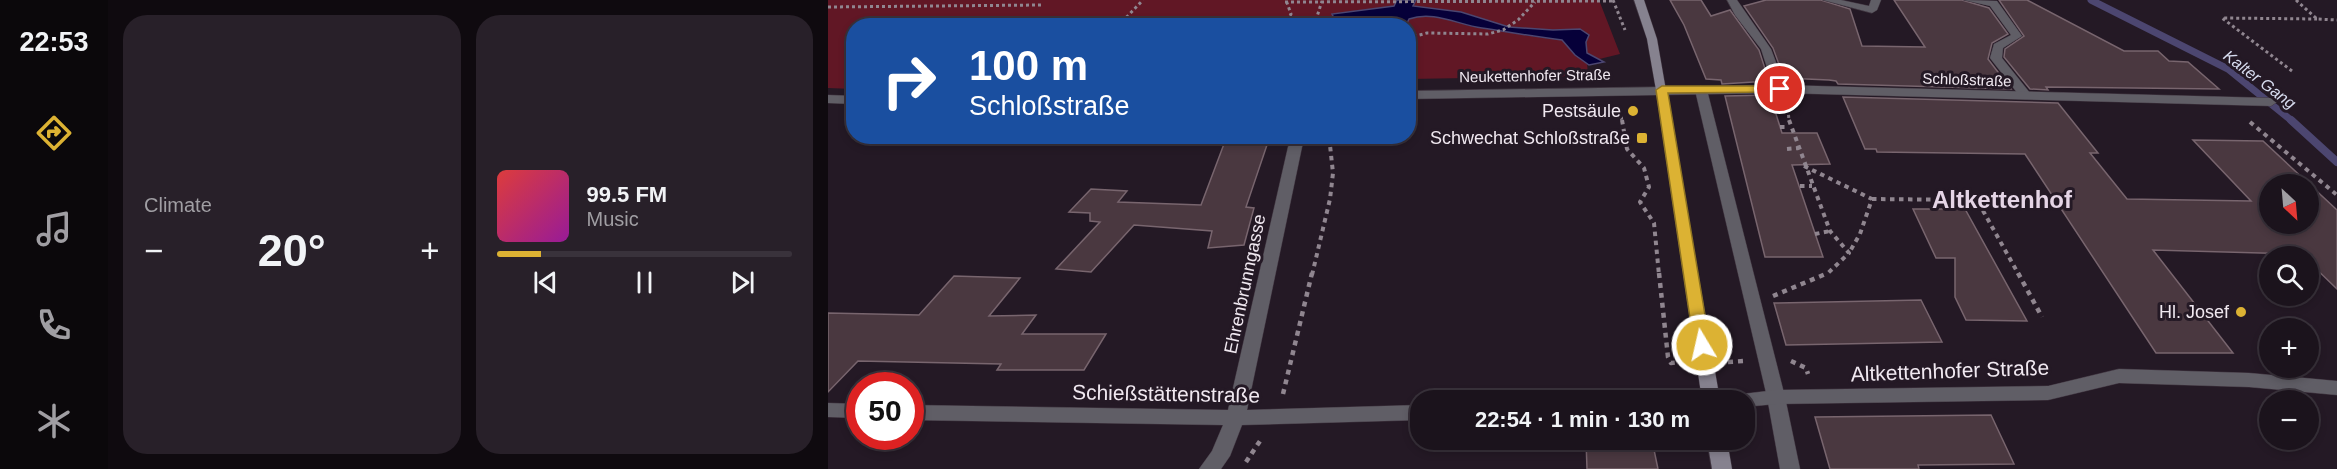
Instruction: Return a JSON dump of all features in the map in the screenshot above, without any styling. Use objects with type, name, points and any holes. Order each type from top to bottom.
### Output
[{"type":"main road","points":[[1639,0],[1652,39],[1662,90],[1709,390]]},
{"type":"main road","points":[[1719,450],[1722,469]]},
{"type":"street","points":[[1732,0],[1740,15],[1766,49],[1780,89]]},
{"type":"street","points":[[1828,0],[1872,10],[1876,0]]},
{"type":"street","points":[[1969,0],[1993,3],[2017,36],[1998,46],[1996,58],[2026,96]]},
{"type":"street","name":"Schloßstraße","points":[[1662,90],[1780,89],[2271,102]]},
{"type":"street","name":"Neukettenhofer Straße","points":[[1416,95],[1662,90]]},
{"type":"street","points":[[1701,90],[1776,397],[1790,469]]},
{"type":"street","points":[[828,99],[846,100]]},
{"type":"street","name":"Ehrenbrunngasse","points":[[1209,469],[1220,456],[1236,418],[1296,144]]},
{"type":"street","name":"Altkettenhofer Straße","points":[[1755,399],[2048,393],[2119,376],[2249,380],[2337,388]]},
{"type":"street","points":[[828,410],[846,411]]},
{"type":"street","name":"Schießstättenstraße","points":[[924,412],[1236,418],[1410,413]]},
{"type":"path","points":[[891,6],[899,0]]},
{"type":"path","points":[[998,5],[1006,0]]},
{"type":"path","points":[[1126,18],[1143,0]]},
{"type":"path","points":[[2296,0],[2317,19]]},
{"type":"path","points":[[1289,18],[1291,14],[1286,1],[1613,1]]},
{"type":"path","points":[[1317,18],[1322,1]]},
{"type":"path","points":[[1416,35],[1422,33],[1486,36],[1510,26],[1525,15],[1536,1]]},
{"type":"path","points":[[828,7],[1041,5]]},
{"type":"path","points":[[2292,71],[2222,18],[2337,20]]},
{"type":"path","points":[[1780,89],[1788,105],[1790,127],[1797,148],[1830,231],[1849,253]]},
{"type":"path","points":[[2224,101],[2282,146],[2337,195]]},
{"type":"path","points":[[1780,127],[1790,127]]},
{"type":"path","points":[[1240,469],[1274,418],[1284,392],[1329,199],[1333,172],[1330,144]]},
{"type":"path","points":[[1787,149],[1797,148]]},
{"type":"path","points":[[1804,166],[1872,199],[1977,200],[2042,317]]},
{"type":"path","points":[[1800,186],[1812,186]]},
{"type":"path","points":[[1752,298],[1779,295],[1824,277],[1849,253],[1860,234],[1872,199]]},
{"type":"path","points":[[1815,234],[1830,231]]},
{"type":"shaded area","points":[[828,0],[1599,0],[1620,54],[1587,62],[1588,76],[1416,79],[1416,18],[846,18],[846,89],[828,88]]},
{"type":"shaded area","points":[[1397,0],[1416,0],[1413,6],[1461,12],[1509,27],[1580,29],[1589,35],[1586,42],[1587,53],[1604,62],[1589,65],[1575,55],[1562,40],[1473,26],[1437,17],[1334,18],[1332,14],[1394,6]]},
{"type":"building","points":[[1670,0],[1701,0],[1711,16],[1730,10],[1759,50],[1769,81],[1722,84],[1721,80],[1706,79],[1684,25]]},
{"type":"building","points":[[1766,0],[1821,0],[1850,9],[1862,46],[1925,47],[1894,0],[1962,0],[1989,8],[2008,34],[1992,43],[1988,59],[2011,89],[1838,84],[1836,81],[1829,80],[1784,78],[1773,48],[1744,6]]},
{"type":"building","points":[[1999,0],[2027,0],[2124,51],[2158,51],[2169,61],[2188,62],[2219,89],[2046,87],[2048,90],[2030,89],[2004,57],[2005,49],[2024,36]]},
{"type":"building","points":[[1770,95],[1782,133],[1817,133],[1830,164],[1792,165],[1823,257],[1765,257],[1725,96]]},
{"type":"building","points":[[1843,97],[2058,103],[2098,153],[2090,153],[2127,199],[2251,201],[2193,140],[2263,141],[2298,174],[2259,174],[2259,234],[2319,234],[2319,193],[2337,210],[2337,289],[2319,272],[2319,246],[2259,246],[2259,253],[2153,250],[2233,353],[2156,353],[2025,154],[1877,152],[1876,149],[1865,149]]},
{"type":"building","points":[[1224,144],[1267,144],[1246,207],[1254,208],[1244,245],[1208,248],[1212,231],[1134,225],[1091,272],[1056,269],[1100,222],[1090,221],[1090,213],[1069,212],[1091,189],[1127,191],[1118,202],[1201,205]]},
{"type":"building","points":[[1913,209],[1965,209],[2027,321],[1966,320],[1955,297],[1955,258],[1936,258]]},
{"type":"building","points":[[954,276],[1020,278],[989,316],[1036,315],[1022,334],[1106,334],[1084,370],[997,370],[1001,364],[858,361],[828,392],[828,313],[919,315]]},
{"type":"building","points":[[1921,300],[1942,342],[1786,345],[1774,303]]},
{"type":"building","points":[[1991,415],[2014,464],[1918,465],[1919,469],[1830,469],[1815,417]]},
{"type":"building","points":[[1586,450],[1654,450],[1658,469],[1587,469]]},
{"type":"waterway","name":"Kalter Gang","points":[[2091,0],[2228,69],[2292,121]]},
{"type":"waterway","name":"Kalter Gang","points":[[2291,120],[2337,162]]},
{"type":"place","name":"Pestsäule","points":[[1633,111]]},
{"type":"place","name":"Schwechat Schloßstraße","points":[[1642,138]]},
{"type":"place","name":"Hl. Josef","points":[[2241,312]]},
{"type":"district","name":"Altkettenhof","points":[[2002,200]]},
{"type":"route","points":[[1702,345],[1662,90],[1780,89]]}]
